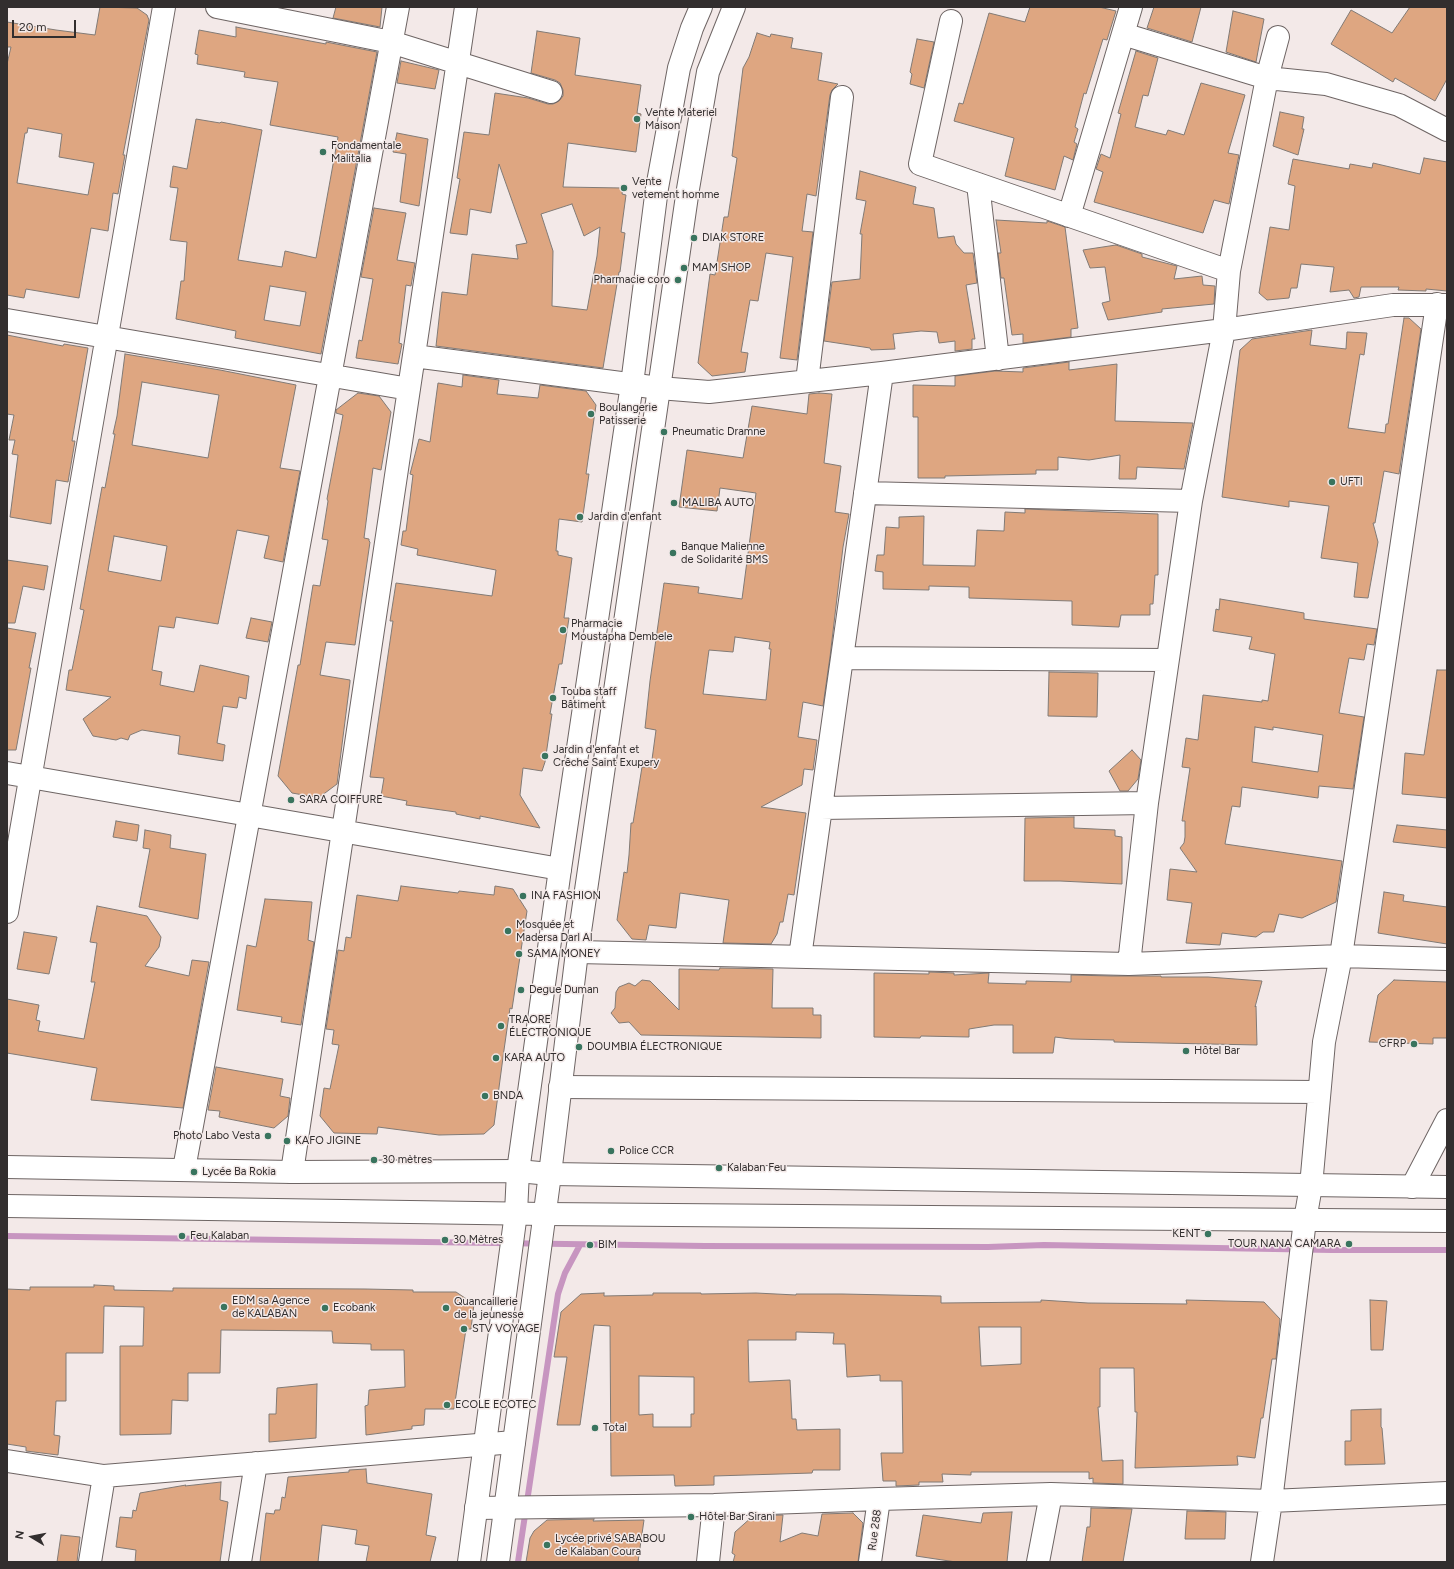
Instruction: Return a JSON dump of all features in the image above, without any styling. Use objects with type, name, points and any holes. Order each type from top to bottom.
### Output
[{"type":"main road","points":[[7,912],[164,7]]},
{"type":"main road","points":[[217,7],[391,42],[551,92]]},
{"type":"main road","points":[[184,1169],[398,7]]},
{"type":"main road","points":[[292,1172],[466,7]]},
{"type":"main road","points":[[469,1562],[516,1213],[518,1171],[560,869],[632,384],[658,188],[678,76],[692,28],[701,7]]},
{"type":"main road","points":[[498,1562],[550,1174],[577,952],[688,189],[708,72],[734,7]]},
{"type":"main road","points":[[1069,216],[1131,7]]},
{"type":"main road","points":[[951,21],[920,164],[1229,271]]},
{"type":"main road","points":[[1123,34],[1267,78],[1326,84],[1398,105],[1447,130]]},
{"type":"main road","points":[[1130,964],[1147,803],[1191,501],[1224,330],[1229,271],[1267,78],[1278,37]]},
{"type":"main road","points":[[807,381],[842,98]]},
{"type":"main road","points":[[978,184],[998,359]]},
{"type":"main road","points":[[414,356],[659,388],[709,392],[998,359],[1224,330],[1393,305],[1442,304],[1341,956],[1324,1042],[1310,1186],[1272,1501],[1262,1562]]},
{"type":"main road","points":[[7,320],[409,389]]},
{"type":"main road","points":[[800,957],[882,373]]},
{"type":"main road","points":[[866,493],[1191,501]]},
{"type":"main road","points":[[842,658],[1167,660]]},
{"type":"main road","points":[[7,773],[560,869]]},
{"type":"main road","points":[[821,808],[1147,803]]},
{"type":"main road","points":[[577,952],[1130,964],[1341,956],[1447,959]]},
{"type":"main road","points":[[560,1087],[1320,1092]]},
{"type":"main road","points":[[1412,1187],[1447,1120]]},
{"type":"main road","points":[[7,1167],[292,1172],[518,1171],[550,1174],[1447,1187]]},
{"type":"main road","points":[[7,1206],[544,1214],[1447,1221]]},
{"type":"main road","points":[[7,1461],[104,1476],[514,1442]]},
{"type":"main road","points":[[240,1562],[256,1463]]},
{"type":"main road","points":[[90,1562],[104,1476]]},
{"type":"main road","points":[[476,1508],[714,1505],[1051,1494],[1272,1501],[1447,1493]]},
{"type":"main road","points":[[1038,1562],[1051,1494]]},
{"type":"main road","name":"Rue 288","points":[[870,1562],[879,1499]]},
{"type":"main road","points":[[708,1562],[714,1505]]},
{"type":"building","points":[[100,7],[137,8],[147,15],[149,20],[123,155],[125,155],[118,194],[113,193],[108,231],[91,228],[79,298],[26,289],[24,298],[7,295],[7,64],[11,47],[7,47],[7,22],[95,35]],"holes":[[[28,128],[62,134],[59,157],[94,163],[88,195],[17,183],[25,133],[27,133]]]},
{"type":"building","points":[[336,7],[382,7],[380,27],[333,18]]},
{"type":"building","points":[[1030,7],[1099,7],[1116,11],[1107,40],[1103,39],[1086,94],[1084,93],[1075,127],[1078,129],[1074,142],[1077,144],[1073,160],[1064,156],[1055,190],[1005,176],[1014,138],[954,121],[959,103],[963,104],[989,13],[1025,22]]},
{"type":"building","points":[[1154,7],[1201,7],[1192,42],[1147,28]]},
{"type":"building","points":[[1410,7],[1447,7],[1447,79],[1435,101],[1395,78],[1393,82],[1331,44],[1351,10],[1392,33]]},
{"type":"building","points":[[1233,11],[1264,19],[1256,62],[1226,52]]},
{"type":"building","points":[[236,27],[377,52],[321,354],[235,338],[236,331],[176,319],[181,281],[184,281],[187,242],[170,240],[178,188],[170,187],[173,166],[187,169],[196,119],[262,130],[238,260],[282,267],[285,251],[316,258],[338,137],[270,125],[278,82],[244,77],[245,72],[197,64],[198,55],[195,54],[199,30],[236,37]],"holes":[[[270,286],[306,292],[300,326],[264,320]]]},
{"type":"building","points":[[537,31],[580,38],[575,75],[641,85],[637,113],[641,114],[636,152],[568,143],[563,187],[623,188],[622,194],[626,195],[621,232],[625,233],[620,272],[603,368],[436,346],[442,292],[467,295],[472,254],[518,259],[516,245],[527,243],[499,164],[491,213],[470,209],[467,235],[450,233],[460,179],[457,178],[464,132],[489,135],[495,93],[528,98],[548,104],[553,104],[559,101],[563,96],[563,90],[560,83],[555,80],[531,73]],"holes":[[[572,204],[584,236],[600,227],[597,256],[587,310],[552,306],[553,251],[541,214]]]},
{"type":"building","points":[[757,33],[770,37],[771,34],[793,38],[791,48],[822,53],[818,80],[838,84],[832,90],[830,95],[816,196],[807,194],[802,231],[813,232],[797,360],[780,358],[793,257],[766,253],[758,301],[750,300],[741,352],[748,353],[745,372],[712,376],[698,363],[710,274],[715,275],[724,217],[728,217],[737,158],[732,156],[743,68],[749,57]]},
{"type":"building","points":[[917,39],[934,42],[924,88],[910,84],[912,74],[910,72]]},
{"type":"building","points":[[1136,51],[1158,58],[1148,96],[1143,95],[1135,127],[1166,135],[1168,130],[1184,135],[1201,83],[1245,95],[1228,153],[1239,155],[1229,204],[1214,200],[1203,233],[1094,202],[1103,172],[1096,169],[1101,154],[1110,158],[1121,114],[1118,113]]},
{"type":"building","points":[[401,61],[439,70],[435,89],[397,83]]},
{"type":"building","points":[[1280,112],[1304,117],[1302,129],[1304,129],[1298,155],[1273,146]]},
{"type":"building","points":[[397,133],[428,139],[419,206],[400,202],[406,154],[393,152]]},
{"type":"building","points":[[1424,158],[1447,162],[1447,291],[1426,289],[1426,291],[1398,290],[1399,287],[1361,287],[1359,297],[1354,298],[1349,290],[1330,292],[1334,267],[1301,264],[1297,288],[1291,288],[1289,298],[1267,300],[1259,293],[1270,227],[1289,230],[1295,186],[1288,184],[1293,159],[1349,169],[1350,164],[1372,168],[1373,163],[1420,174]]},
{"type":"building","points":[[860,171],[916,187],[913,204],[934,208],[938,238],[954,236],[956,244],[964,253],[973,253],[977,283],[966,285],[975,339],[972,339],[972,349],[955,351],[955,341],[939,343],[937,332],[921,331],[893,334],[895,349],[871,350],[870,348],[824,341],[832,282],[860,279],[862,234],[860,234],[866,201],[856,199]]},
{"type":"building","points":[[374,208],[406,213],[397,260],[415,263],[411,286],[406,285],[399,343],[402,344],[398,364],[356,358],[359,340],[362,341],[373,279],[361,277]]},
{"type":"building","points":[[996,220],[1047,223],[1047,221],[1065,227],[1078,328],[1071,329],[1071,337],[1023,343],[1023,334],[1012,335],[1004,278],[1001,278],[998,253],[1001,253]]},
{"type":"building","points":[[1116,245],[1142,254],[1142,257],[1177,266],[1174,279],[1202,276],[1203,285],[1215,286],[1214,304],[1162,309],[1162,312],[1108,320],[1102,303],[1110,301],[1105,267],[1090,268],[1083,250]]},
{"type":"building","points":[[1404,318],[1409,318],[1421,329],[1399,474],[1384,471],[1375,523],[1373,523],[1378,542],[1368,598],[1354,597],[1358,563],[1321,558],[1329,506],[1289,501],[1289,507],[1222,497],[1240,350],[1252,339],[1312,330],[1310,345],[1346,349],[1347,332],[1367,333],[1364,355],[1360,354],[1348,428],[1385,433],[1386,424],[1388,424]]},
{"type":"building","points":[[7,335],[63,346],[64,344],[88,348],[72,441],[75,441],[68,482],[56,480],[51,524],[10,517],[18,455],[12,454],[15,440],[9,440],[14,415],[7,414]]},
{"type":"building","points":[[125,354],[220,370],[296,385],[280,468],[300,471],[283,562],[264,558],[269,536],[237,530],[218,624],[176,617],[174,628],[159,626],[152,670],[162,672],[160,685],[194,692],[200,665],[249,676],[246,699],[239,697],[237,708],[223,706],[217,743],[225,745],[223,761],[178,754],[180,736],[142,730],[130,735],[128,740],[121,738],[116,740],[93,736],[83,719],[111,697],[66,690],[69,670],[72,670],[84,610],[80,609],[102,487],[105,488],[117,416]],"holes":[[[142,382],[219,395],[208,458],[132,445]],[[114,536],[167,546],[161,581],[108,571]]]},
{"type":"building","points":[[1069,362],[1069,370],[1117,364],[1115,421],[1193,423],[1184,469],[1137,467],[1136,479],[1119,479],[1120,455],[1089,460],[1058,457],[1058,470],[1036,470],[1036,474],[918,478],[918,417],[913,417],[913,385],[955,386],[955,376],[995,371],[1023,372],[1023,368]]},
{"type":"building","points":[[463,375],[499,380],[497,394],[538,398],[540,385],[586,391],[596,405],[586,474],[589,474],[582,522],[559,519],[556,551],[558,551],[558,555],[572,558],[564,618],[569,618],[562,664],[559,664],[550,714],[552,714],[545,762],[542,771],[523,768],[520,795],[540,828],[480,816],[480,819],[456,814],[456,812],[406,805],[407,801],[381,796],[384,778],[370,777],[393,621],[390,621],[396,583],[492,596],[496,570],[417,555],[418,549],[401,545],[403,531],[406,531],[413,475],[410,474],[419,439],[430,442],[438,383],[462,387]]},
{"type":"building","points":[[358,393],[379,396],[391,412],[381,470],[373,468],[364,538],[369,539],[370,542],[355,645],[326,642],[320,675],[350,680],[350,682],[337,784],[321,796],[315,797],[292,793],[278,776],[298,665],[300,665],[313,585],[320,586],[328,540],[322,539],[328,501],[327,499],[343,415],[336,413],[336,410]]},
{"type":"building","points":[[809,394],[832,394],[824,463],[841,466],[835,512],[849,514],[843,547],[823,706],[803,702],[798,737],[817,740],[813,770],[804,769],[802,785],[761,807],[806,813],[794,895],[788,894],[783,922],[780,922],[777,934],[771,944],[723,943],[729,900],[680,893],[676,928],[649,925],[646,940],[632,939],[617,920],[624,872],[627,873],[631,823],[633,823],[642,767],[651,767],[656,730],[645,728],[664,583],[699,587],[698,593],[742,599],[756,493],[720,488],[717,511],[679,507],[687,450],[743,458],[752,406],[807,414]],"holes":[[[735,637],[770,642],[769,649],[771,649],[766,700],[703,694],[709,650],[733,652]]]},
{"type":"building","points":[[1025,509],[1158,514],[1158,575],[1155,575],[1153,604],[1150,604],[1150,615],[1121,615],[1119,627],[1072,625],[1072,601],[969,598],[969,587],[929,586],[929,590],[883,589],[883,572],[875,571],[877,555],[884,555],[886,527],[899,528],[899,517],[924,516],[923,565],[975,566],[977,530],[1004,531],[1005,512],[1025,513]]},
{"type":"building","points":[[7,560],[48,566],[44,590],[23,586],[15,623],[7,623]]},
{"type":"building","points":[[1220,599],[1304,613],[1304,619],[1377,629],[1374,645],[1367,644],[1364,660],[1349,658],[1339,713],[1364,717],[1353,789],[1319,786],[1318,798],[1242,787],[1240,807],[1232,806],[1225,844],[1342,861],[1336,902],[1302,918],[1279,914],[1274,932],[1263,932],[1256,937],[1222,933],[1220,945],[1186,943],[1192,903],[1167,900],[1170,869],[1197,872],[1180,848],[1184,843],[1185,837],[1185,821],[1182,821],[1190,768],[1182,767],[1186,738],[1198,740],[1203,695],[1262,702],[1262,700],[1268,701],[1275,654],[1249,649],[1252,637],[1213,631],[1216,609],[1219,610]],"holes":[[[1255,727],[1273,730],[1273,727],[1323,735],[1318,772],[1252,762]]]},
{"type":"building","points":[[251,618],[272,622],[268,642],[246,638]]},
{"type":"building","points":[[7,628],[36,633],[16,750],[7,750]]},
{"type":"building","points":[[1437,670],[1447,670],[1447,798],[1402,794],[1405,753],[1424,755]]},
{"type":"building","points":[[1049,672],[1098,673],[1097,717],[1048,716]]},
{"type":"building","points":[[1132,750],[1141,760],[1138,779],[1128,791],[1120,791],[1109,771]]},
{"type":"building","points":[[1074,817],[1074,828],[1115,830],[1115,836],[1122,837],[1122,884],[1024,881],[1025,818]]},
{"type":"building","points":[[116,821],[139,825],[137,841],[113,837]]},
{"type":"building","points":[[1397,825],[1447,830],[1447,848],[1393,842]]},
{"type":"building","points":[[145,830],[171,835],[170,848],[206,854],[198,919],[139,907],[150,849],[143,848]]},
{"type":"building","points":[[401,886],[458,893],[459,891],[494,895],[495,886],[513,889],[527,911],[512,1009],[510,1008],[494,1125],[484,1134],[439,1135],[378,1127],[377,1134],[334,1133],[320,1116],[324,1088],[330,1089],[339,1045],[332,1044],[334,1030],[326,1029],[338,950],[344,951],[346,937],[351,938],[357,895],[398,901]]},
{"type":"building","points":[[1384,892],[1404,895],[1403,901],[1447,907],[1447,944],[1378,933]]},
{"type":"building","points":[[265,899],[312,902],[308,940],[314,942],[301,1025],[281,1022],[282,1017],[237,1010],[247,945],[256,947]]},
{"type":"building","points":[[97,906],[147,916],[161,937],[159,947],[145,966],[189,976],[192,960],[209,962],[183,1108],[91,1100],[97,1068],[7,1053],[7,999],[39,1005],[36,1020],[40,1021],[38,1031],[84,1039],[95,982],[91,982],[97,943],[90,942]]},
{"type":"building","points":[[24,932],[57,937],[49,974],[17,969]]},
{"type":"building","points":[[720,968],[773,969],[772,1008],[813,1008],[813,1015],[821,1015],[821,1038],[641,1035],[629,1022],[619,1023],[611,1013],[615,1008],[616,992],[619,987],[629,983],[635,986],[642,980],[650,981],[679,1010],[679,969],[719,970]]},
{"type":"building","points":[[929,972],[954,973],[954,975],[989,973],[988,983],[1026,984],[1026,981],[1071,982],[1071,975],[1208,977],[1262,981],[1255,1007],[1256,1006],[1257,1045],[1114,1042],[1114,1040],[1055,1037],[1053,1053],[1013,1053],[1013,1025],[994,1025],[969,1029],[969,1037],[874,1037],[874,973],[929,974]]},
{"type":"building","points":[[1394,980],[1447,982],[1447,1038],[1433,1038],[1433,1044],[1369,1042],[1378,995]]},
{"type":"building","points":[[216,1067],[283,1079],[280,1096],[290,1098],[288,1116],[274,1128],[219,1117],[220,1111],[208,1110]]},
{"type":"building","points":[[94,1285],[114,1286],[114,1290],[173,1291],[173,1288],[365,1289],[413,1290],[413,1292],[456,1292],[474,1304],[471,1329],[466,1329],[454,1409],[425,1409],[424,1425],[412,1426],[412,1429],[366,1435],[365,1406],[368,1405],[369,1390],[405,1387],[404,1350],[371,1350],[371,1344],[333,1343],[332,1331],[221,1330],[220,1373],[188,1373],[188,1401],[172,1400],[171,1434],[120,1435],[120,1346],[143,1346],[144,1307],[104,1306],[103,1353],[66,1353],[66,1401],[56,1401],[54,1435],[60,1436],[58,1455],[26,1451],[26,1447],[7,1444],[7,1289],[30,1290],[30,1287],[94,1287]]},
{"type":"building","points":[[604,1293],[604,1296],[653,1295],[653,1293],[756,1293],[796,1295],[842,1294],[941,1296],[941,1303],[1041,1302],[1041,1300],[1088,1303],[1187,1304],[1186,1300],[1264,1302],[1280,1319],[1276,1359],[1272,1359],[1255,1458],[1237,1456],[1238,1465],[1135,1468],[1137,1412],[1135,1412],[1134,1368],[1100,1368],[1100,1407],[1098,1407],[1102,1461],[1123,1460],[1123,1484],[1093,1483],[1093,1478],[1089,1479],[1089,1472],[971,1472],[971,1475],[942,1474],[943,1482],[919,1482],[919,1485],[896,1486],[896,1481],[883,1481],[881,1453],[903,1453],[902,1381],[880,1381],[880,1375],[847,1377],[845,1344],[833,1344],[834,1333],[796,1332],[796,1340],[748,1340],[749,1382],[790,1380],[792,1419],[796,1419],[797,1430],[840,1429],[840,1470],[813,1470],[812,1473],[714,1476],[714,1485],[675,1486],[674,1475],[611,1476],[610,1326],[594,1325],[580,1425],[557,1425],[567,1357],[554,1357],[561,1312],[581,1294]],"holes":[[[979,1327],[1021,1327],[1021,1364],[981,1366]],[[639,1376],[694,1377],[694,1414],[691,1414],[691,1427],[653,1427],[653,1414],[639,1415]]]},
{"type":"building","points":[[1370,1300],[1387,1301],[1383,1350],[1371,1350]]},
{"type":"building","points":[[317,1384],[316,1438],[269,1442],[269,1414],[276,1414],[277,1388]]},
{"type":"building","points":[[1381,1409],[1381,1427],[1385,1464],[1345,1465],[1345,1441],[1351,1441],[1351,1410]]},
{"type":"building","points":[[366,1469],[367,1483],[432,1494],[426,1535],[436,1537],[430,1562],[366,1562],[369,1546],[355,1544],[357,1530],[322,1525],[318,1562],[260,1562],[266,1513],[274,1514],[275,1510],[280,1510],[282,1497],[285,1498],[288,1477],[349,1472],[349,1470]]},
{"type":"building","points":[[221,1482],[220,1500],[228,1502],[220,1562],[135,1562],[136,1550],[116,1547],[120,1517],[132,1518],[133,1510],[136,1511],[140,1493],[186,1485],[185,1486]]},
{"type":"building","points":[[1091,1508],[1132,1509],[1123,1562],[1082,1562],[1087,1527],[1090,1527]]},
{"type":"building","points":[[1187,1511],[1226,1512],[1225,1539],[1185,1539]]},
{"type":"building","points":[[1012,1512],[1007,1562],[956,1562],[916,1556],[923,1515],[981,1523],[983,1513]]},
{"type":"building","points":[[853,1513],[863,1523],[858,1562],[733,1562],[735,1555],[732,1553],[735,1532],[753,1516],[783,1515],[780,1542],[802,1533],[818,1536],[822,1514]]},
{"type":"building","points":[[594,1519],[593,1521],[644,1520],[638,1562],[526,1562],[530,1538],[534,1531],[547,1520]]},
{"type":"building","points":[[61,1535],[80,1537],[77,1562],[57,1562]]},
{"type":"waterway","points":[[7,1236],[705,1246],[988,1247],[1044,1245],[1332,1250],[1447,1250]]},
{"type":"waterway","points":[[518,1562],[558,1294],[565,1273],[580,1245]]},
{"type":"place","name":"Vente Materiel Maison","points":[[637,119]]},
{"type":"place","name":"Fondamentale Malitalia","points":[[323,152]]},
{"type":"place","name":"Vente vetement homme","points":[[624,188]]},
{"type":"place","name":"DIAK STORE","points":[[694,238]]},
{"type":"place","name":"MAM SHOP","points":[[684,268]]},
{"type":"place","name":"Pharmacie coro","points":[[678,280]]},
{"type":"place","name":"Boulangerie Patisserie","points":[[591,414]]},
{"type":"place","name":"Pneumatic Dramne","points":[[664,432]]},
{"type":"place","name":"UFTI","points":[[1332,482]]},
{"type":"place","name":"MALIBA AUTO","points":[[674,503]]},
{"type":"place","name":"Jardin d'enfant","points":[[580,517]]},
{"type":"place","name":"Banque Malienne de Solidarité BMS","points":[[673,553]]},
{"type":"place","name":"Pharmacie Moustapha Dembele","points":[[563,630]]},
{"type":"place","name":"Touba staff Bâtiment","points":[[553,698]]},
{"type":"place","name":"Jardin d'enfant et Crêche Saint Exupery","points":[[545,756]]},
{"type":"place","name":"SARA COIFFURE","points":[[291,800]]},
{"type":"place","name":"INA FASHION","points":[[523,896]]},
{"type":"place","name":"Mosquée et Madersa Darl Al","points":[[508,931]]},
{"type":"place","name":"SAMA MONEY","points":[[519,954]]},
{"type":"place","name":"Degue Duman","points":[[521,990]]},
{"type":"place","name":"TRAORE ÉLECTRONIQUE","points":[[501,1026]]},
{"type":"place","name":"CFRP","points":[[1414,1044]]},
{"type":"place","name":"DOUMBIA ÉLECTRONIQUE","points":[[579,1047]]},
{"type":"place","name":"Hôtel Bar","points":[[1186,1051]]},
{"type":"place","name":"KARA AUTO","points":[[496,1058]]},
{"type":"place","name":"BNDA","points":[[485,1096]]},
{"type":"place","name":"Photo Labo Vesta","points":[[268,1136]]},
{"type":"place","name":"KAFO JIGINE","points":[[287,1141]]},
{"type":"place","name":"Police CCR","points":[[611,1151]]},
{"type":"place","name":"30 mètres","points":[[374,1160]]},
{"type":"place","name":"Kalaban Feu","points":[[719,1168]]},
{"type":"place","name":"Lycée Ba Rokia","points":[[194,1172]]},
{"type":"place","name":"KENT","points":[[1208,1234]]},
{"type":"place","name":"Feu Kalaban","points":[[182,1236]]},
{"type":"place","name":"30 Mètres","points":[[445,1240]]},
{"type":"place","name":"TOUR NANA CAMARA","points":[[1349,1244]]},
{"type":"place","name":"BIM","points":[[590,1245]]},
{"type":"place","name":"EDM sa Agence de KALABAN","points":[[224,1307]]},
{"type":"place","name":"Ecobank","points":[[325,1308]]},
{"type":"place","name":"Quancaillerie de la jeunesse","points":[[446,1308]]},
{"type":"place","name":"STV VOYAGE","points":[[464,1329]]},
{"type":"place","name":"ECOLE ECOTEC","points":[[447,1405]]},
{"type":"place","name":"Total","points":[[595,1428]]},
{"type":"place","name":"Hôtel Bar Sirani","points":[[691,1517]]},
{"type":"place","name":"Lycée privé SABABOU de Kalaban Coura","points":[[547,1545]]}]
